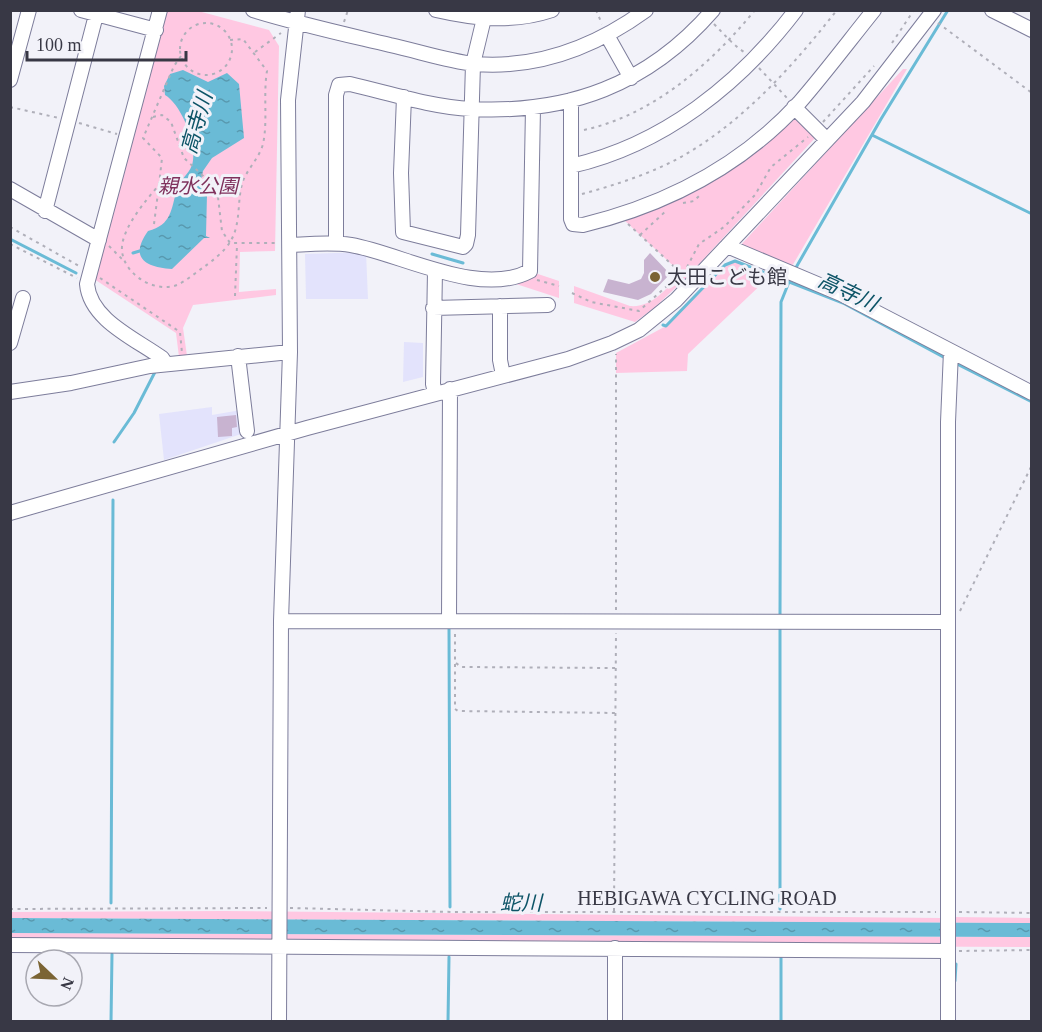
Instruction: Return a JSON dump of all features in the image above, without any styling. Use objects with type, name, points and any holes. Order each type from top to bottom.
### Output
[{"type":"street","points":[[10,80],[29,10]]},
{"type":"street","points":[[81,10],[156,30]]},
{"type":"street","points":[[160,10],[89,276],[92,302],[101,315],[162,358],[166,364]]},
{"type":"street","points":[[253,10],[297,17],[473,64],[504,65],[535,62],[575,51],[646,10]]},
{"type":"street","points":[[436,10],[526,17],[552,10]]},
{"type":"street","points":[[572,166],[607,158],[667,128],[708,101],[751,61],[796,10]]},
{"type":"street","points":[[571,100],[571,219],[577,226],[622,215],[663,200],[716,172],[741,154],[794,107],[874,10]]},
{"type":"street","points":[[992,10],[1032,30]]},
{"type":"street","points":[[10,513],[435,393],[568,359],[612,343],[639,330],[659,316],[728,246],[863,102],[932,14]]},
{"type":"street","points":[[45,211],[96,15]]},
{"type":"street","points":[[404,97],[401,163],[403,232],[457,247],[466,244],[473,64],[485,15]]},
{"type":"street","points":[[336,243],[336,88],[344,83],[470,109],[533,108],[571,100],[620,84],[663,57],[711,16]]},
{"type":"street","points":[[279,1022],[281,621],[290,352],[285,244],[288,100],[297,17]]},
{"type":"street","points":[[606,33],[631,78]]},
{"type":"street","points":[[794,107],[827,140]]},
{"type":"street","points":[[285,244],[336,243],[370,250],[435,271],[498,279],[530,271],[533,108]]},
{"type":"street","points":[[10,189],[99,240]]},
{"type":"street","points":[[728,246],[841,294],[1032,393]]},
{"type":"street","points":[[435,271],[433,308],[435,393]]},
{"type":"street","points":[[10,343],[23,298]]},
{"type":"street","points":[[433,308],[548,305]]},
{"type":"street","points":[[500,306],[500,360],[503,375]]},
{"type":"street","points":[[948,1022],[948,363],[951,351]]},
{"type":"street","points":[[10,392],[166,364],[290,352]]},
{"type":"street","points":[[238,356],[246,431]]},
{"type":"street","points":[[450,389],[452,622]]},
{"type":"street","points":[[281,621],[947,622]]},
{"type":"street","points":[[10,945],[948,949]]},
{"type":"street","points":[[615,948],[615,1022]]},
{"type":"path","points":[[344,22],[348,10]]},
{"type":"path","points":[[596,10],[606,33]]},
{"type":"path","points":[[571,133],[601,127],[675,88],[702,67],[755,10]]},
{"type":"path","points":[[570,195],[579,196],[617,184],[680,158],[714,136],[774,84],[837,10]]},
{"type":"path","points":[[889,48],[914,10]]},
{"type":"path","points":[[932,14],[1032,93]]},
{"type":"path","points":[[711,16],[747,57]]},
{"type":"path","points":[[154,224],[162,158],[143,138],[174,66],[181,56],[183,37],[194,26],[214,25],[225,32],[230,40],[230,57],[217,72],[204,75],[195,72],[186,66],[181,56]]},
{"type":"path","points":[[255,53],[280,33]]},
{"type":"path","points":[[99,240],[116,251],[142,281],[163,286],[176,285],[210,263],[230,243],[236,226],[242,184],[263,143],[264,91],[267,71],[243,39],[230,40]]},
{"type":"path","points":[[821,124],[881,61]]},
{"type":"path","points":[[755,65],[794,107]]},
{"type":"path","points":[[153,117],[162,115],[171,122],[175,138],[188,163],[205,175],[217,189],[222,231],[230,243],[237,245],[285,244]]},
{"type":"path","points":[[572,293],[591,302],[604,303],[634,312],[658,296],[681,273],[699,244],[721,230],[755,195],[771,167],[807,140],[805,130]]},
{"type":"path","points":[[122,259],[122,244],[130,226],[146,198],[159,185]]},
{"type":"path","points":[[640,235],[673,205],[694,201],[702,191]]},
{"type":"path","points":[[622,215],[624,220],[681,273]]},
{"type":"path","points":[[10,227],[180,332],[183,357]]},
{"type":"path","points":[[10,244],[89,276]]},
{"type":"path","points":[[235,296],[237,245]]},
{"type":"path","points":[[532,276],[559,286]]},
{"type":"path","points":[[947,622],[958,615],[1032,465]]},
{"type":"path","points":[[452,622],[455,710],[615,713]]},
{"type":"path","points":[[455,661],[460,667],[616,668]]},
{"type":"path","name":"HEBIGAWA CYCLING ROAD","points":[[10,909],[1032,913]]},
{"type":"path","points":[[948,949],[1032,950]]},
{"type":"shaded area","points":[[366,252],[368,299],[306,299],[305,254]]},
{"type":"shaded area","points":[[404,342],[423,343],[423,377],[403,382]]},
{"type":"shaded area","points":[[212,407],[212,415],[241,410],[244,433],[164,460],[159,414]]},
{"type":"green space","name":"親水公園","points":[[164,11],[198,11],[269,30],[279,46],[275,251],[240,252],[239,292],[276,289],[276,295],[193,305],[183,328],[187,356],[179,357],[176,333],[91,277]]},
{"type":"green space","points":[[903,69],[907,69],[791,268],[739,247]]},
{"type":"green space","points":[[791,116],[806,125],[815,138],[687,277],[654,308],[635,322],[574,303],[574,286],[630,306],[645,304],[658,296],[681,273],[624,220],[679,197]]},
{"type":"green space","points":[[735,261],[769,274],[767,279],[688,354],[687,371],[616,373],[616,353],[666,326],[725,265]]},
{"type":"green space","points":[[538,274],[559,281],[559,298],[510,282]]},
{"type":"green space","points":[[223,911],[941,918],[942,920],[953,917],[1031,918],[1032,923],[11,918],[11,912]]},
{"type":"green space","points":[[11,933],[1032,937],[1031,947],[11,942]]},
{"type":"water","points":[[183,70],[208,82],[227,73],[239,84],[244,138],[212,158],[203,171],[201,180],[207,194],[206,236],[210,238],[204,238],[172,269],[148,263],[140,254],[140,248],[148,231],[162,225],[166,220],[172,209],[178,185],[192,165],[191,137],[177,107],[165,95],[164,86],[170,74]]},
{"type":"water","points":[[11,918],[1032,923],[1031,937],[11,933]]},
{"type":"building","name":"太田こども館","points":[[650,253],[670,274],[651,294],[638,300],[603,292],[608,279],[629,284],[641,279],[644,273],[644,260]]},
{"type":"building","points":[[236,415],[237,427],[232,428],[232,436],[218,437],[217,417]]},
{"type":"waterway","points":[[794,271],[881,119],[948,10]]},
{"type":"waterway","points":[[872,135],[1032,214]]},
{"type":"waterway","points":[[10,239],[76,273]]},
{"type":"waterway","points":[[133,253],[143,250]]},
{"type":"waterway","name":"高寺川","points":[[432,254],[463,263]]},
{"type":"waterway","name":"高寺川","points":[[663,325],[666,326],[725,265],[735,261],[843,303],[947,359]]},
{"type":"waterway","points":[[780,619],[781,302],[791,277]]},
{"type":"waterway","name":"高寺川","points":[[955,363],[1032,402]]},
{"type":"waterway","points":[[114,442],[134,413],[156,370]]},
{"type":"waterway","points":[[111,903],[113,500]]},
{"type":"waterway","points":[[780,626],[780,909]]},
{"type":"waterway","points":[[449,627],[450,907]]},
{"type":"waterway","points":[[111,1022],[112,954]]},
{"type":"waterway","points":[[781,955],[781,1022]]},
{"type":"waterway","points":[[448,1022],[449,957]]},
{"type":"waterway","points":[[955,981],[956,964]]},
{"type":"place","name":"太田こども館","points":[[655,277]]},
{"type":"water label","name":"蛇川","points":[[521,903]]}]
